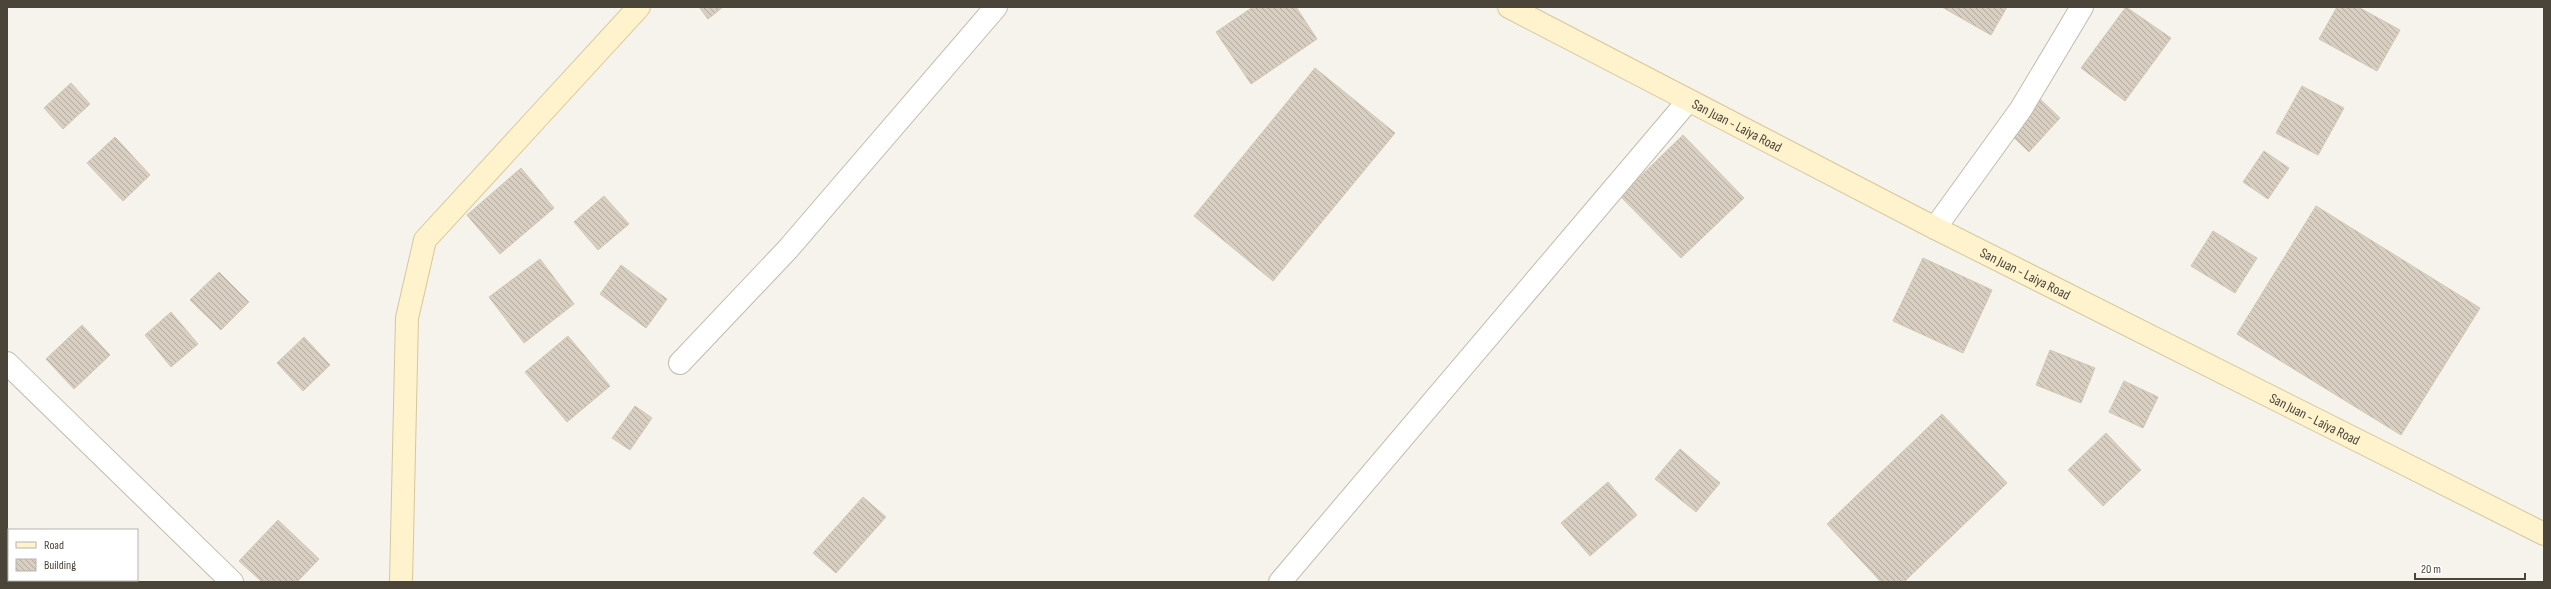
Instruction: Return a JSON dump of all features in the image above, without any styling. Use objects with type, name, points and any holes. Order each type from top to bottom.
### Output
[{"type":"main road","points":[[401,582],[407,318],[425,240],[639,7]]},
{"type":"main road","name":"San Juan - Laiya Road","points":[[1509,7],[1935,228],[2544,534]]},
{"type":"street","points":[[680,363],[788,249],[996,7]]},
{"type":"street","points":[[1935,228],[2021,109],[2082,7]]},
{"type":"street","points":[[1280,582],[1688,101]]},
{"type":"street","points":[[7,363],[232,582]]},
{"type":"building","points":[[699,7],[723,7],[708,19]]},
{"type":"building","points":[[1253,7],[1296,7],[1317,39],[1251,84],[1216,32]]},
{"type":"building","points":[[1942,7],[2007,7],[1991,35]]},
{"type":"building","points":[[2126,7],[2171,38],[2125,101],[2081,68]]},
{"type":"building","points":[[2337,7],[2358,7],[2400,30],[2377,71],[2319,39]]},
{"type":"building","points":[[1315,68],[1395,133],[1273,281],[1194,216]]},
{"type":"building","points":[[71,83],[90,104],[63,129],[44,108]]},
{"type":"building","points":[[2302,86],[2344,108],[2318,155],[2276,133]]},
{"type":"building","points":[[2038,97],[2060,118],[2029,152],[2007,131]]},
{"type":"building","points":[[1683,135],[1744,198],[1681,258],[1620,196]]},
{"type":"building","points":[[115,137],[150,175],[123,201],[87,163]]},
{"type":"building","points":[[2264,151],[2289,168],[2268,199],[2243,182]]},
{"type":"building","points":[[521,168],[554,208],[500,254],[467,215]]},
{"type":"building","points":[[604,196],[629,224],[598,250],[574,222]]},
{"type":"building","points":[[2316,206],[2480,308],[2401,435],[2237,334]]},
{"type":"building","points":[[2213,231],[2257,258],[2235,293],[2191,266]]},
{"type":"building","points":[[1923,258],[1992,290],[1963,353],[1893,321]]},
{"type":"building","points":[[540,259],[574,304],[524,343],[489,297]]},
{"type":"building","points":[[621,265],[667,299],[646,328],[600,294]]},
{"type":"building","points":[[219,272],[249,302],[221,330],[190,300]]},
{"type":"building","points":[[171,312],[198,344],[171,367],[145,335]]},
{"type":"building","points":[[82,325],[110,355],[74,389],[46,359]]},
{"type":"building","points":[[568,336],[610,386],[567,422],[525,372]]},
{"type":"building","points":[[304,337],[330,365],[303,391],[277,363]]},
{"type":"building","points":[[2050,350],[2095,368],[2081,403],[2036,385]]},
{"type":"building","points":[[2124,381],[2158,397],[2143,428],[2109,412]]},
{"type":"building","points":[[635,406],[652,418],[630,450],[612,438]]},
{"type":"building","points":[[1942,414],[2007,483],[1904,582],[1881,582],[1827,524]]},
{"type":"building","points":[[2106,433],[2141,470],[2103,506],[2068,470]]},
{"type":"building","points":[[1680,449],[1720,483],[1696,512],[1655,479]]},
{"type":"building","points":[[1608,482],[1637,515],[1590,556],[1561,523]]},
{"type":"building","points":[[863,497],[886,517],[836,573],[813,553]]},
{"type":"building","points":[[278,520],[319,559],[297,582],[262,582],[239,561]]}]
